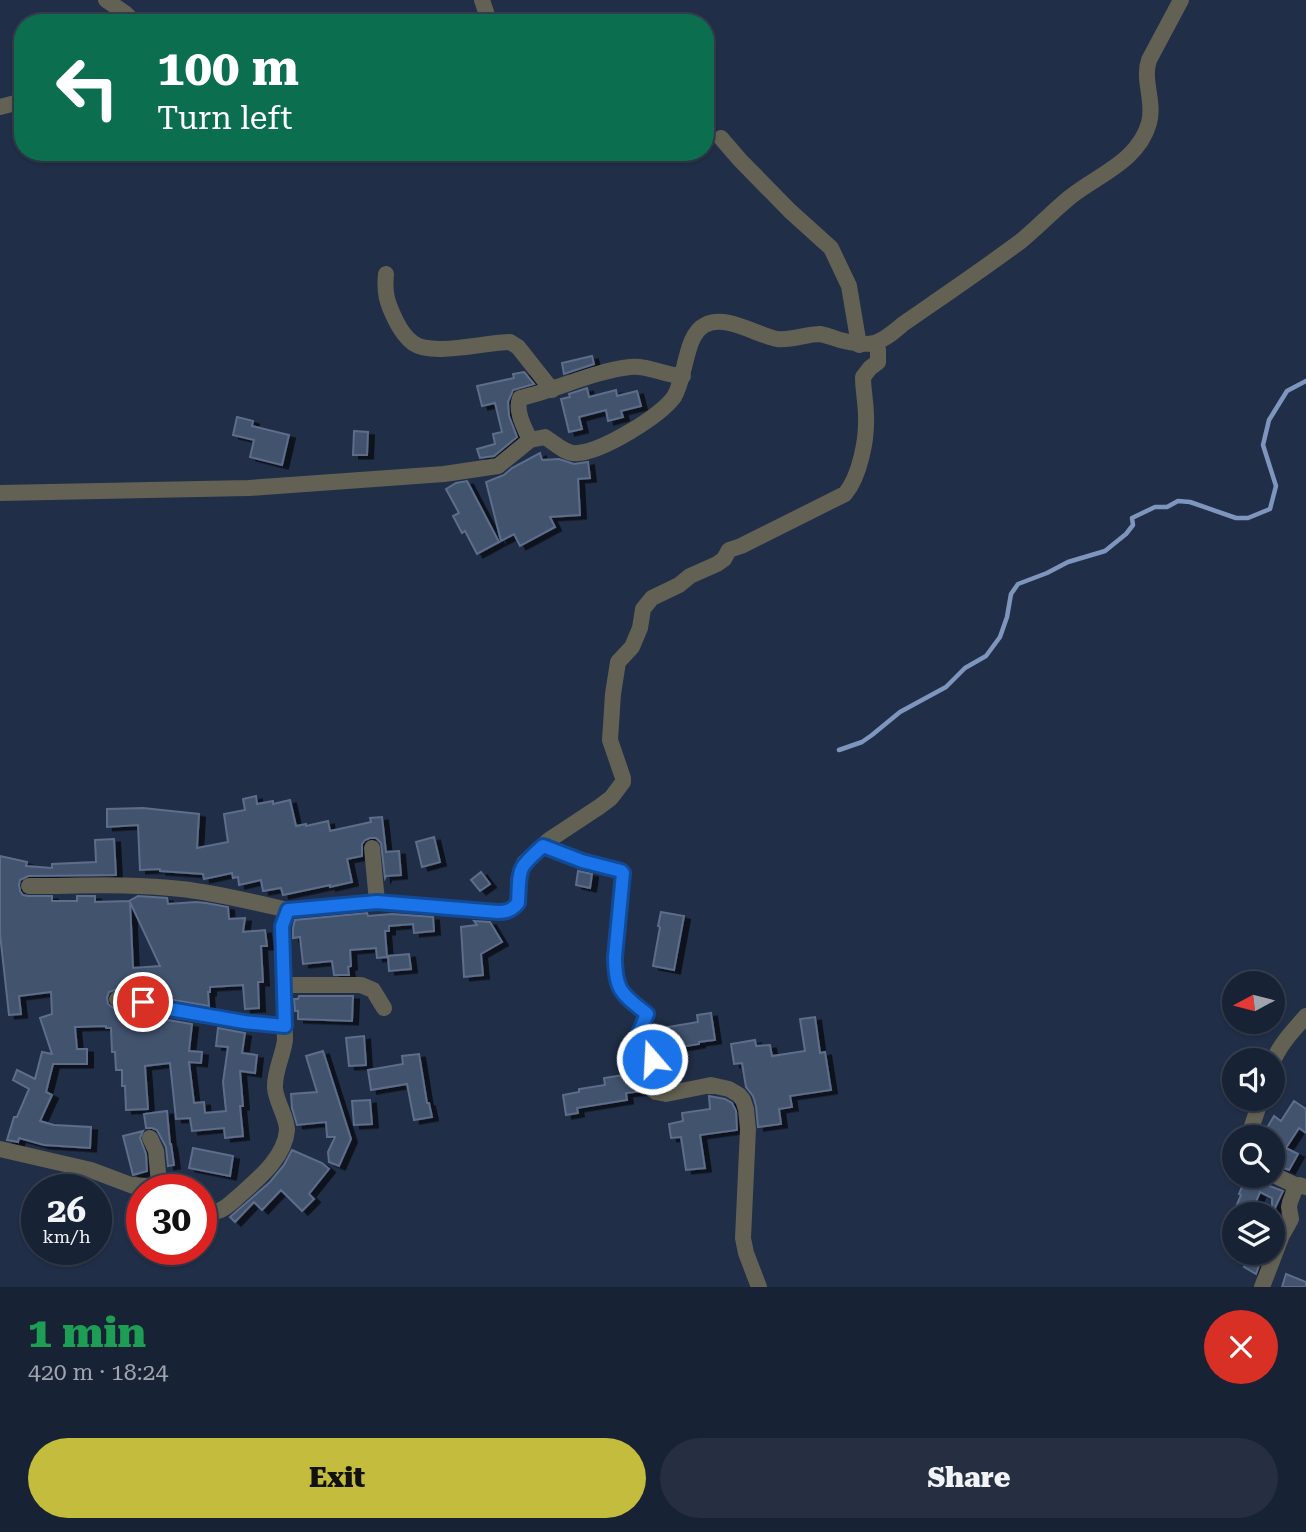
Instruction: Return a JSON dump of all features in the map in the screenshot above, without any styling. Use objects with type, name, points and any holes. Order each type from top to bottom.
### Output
[{"type":"street","points":[[106,0],[124,14]]},
{"type":"street","points":[[867,345],[889,337],[903,324],[1022,239],[1071,196],[1126,158],[1142,139],[1149,122],[1151,104],[1146,68],[1181,0]]},
{"type":"street","points":[[720,138],[790,211],[831,248],[849,286],[867,345]]},
{"type":"street","points":[[386,274],[386,296],[401,332],[414,345],[445,349],[510,342],[552,390]]},
{"type":"street","points":[[0,493],[249,488],[444,474],[498,466],[530,440],[545,437],[566,451],[576,454],[628,433],[655,415],[674,397],[683,376],[693,336],[702,326],[710,323],[733,323],[777,339],[820,334],[878,350],[878,362],[863,377],[867,417],[863,446],[858,472],[845,495],[729,550],[717,564],[652,598],[643,609],[640,628],[632,647],[618,662],[613,694],[611,740],[623,782],[611,798],[552,839],[524,863],[518,881],[518,903],[514,908],[498,912],[377,902],[288,910],[180,888],[29,886]]},
{"type":"street","points":[[530,440],[521,418],[520,398],[631,367],[651,368],[671,376],[683,376]]},
{"type":"street","points":[[552,839],[570,857],[623,873],[615,970],[617,984],[628,1000],[647,1014],[639,1036],[650,1051],[652,1088],[656,1092],[666,1094],[711,1084],[729,1090],[743,1100],[748,1129],[743,1238],[759,1287]]},
{"type":"street","points":[[372,848],[377,902]]},
{"type":"street","points":[[217,1211],[229,1205],[260,1177],[283,1145],[287,1128],[275,1090],[275,1074],[285,1040],[282,926],[288,910]]},
{"type":"street","points":[[284,985],[361,985],[373,990],[384,1008]]},
{"type":"street","points":[[117,999],[244,1022],[285,1026]]},
{"type":"street","points":[[1279,1048],[1306,1016]]},
{"type":"street","points":[[149,1138],[156,1151],[158,1174]]},
{"type":"street","points":[[0,1149],[91,1170],[126,1183]]},
{"type":"street","points":[[1262,1287],[1291,1219],[1290,1202],[1302,1187],[1285,1180]]},
{"type":"building","points":[[592,356],[594,364],[564,374],[562,363]]},
{"type":"building","points":[[524,372],[534,384],[513,390],[508,402],[509,416],[517,437],[494,456],[480,458],[477,449],[495,444],[493,434],[502,432],[495,403],[482,406],[477,386],[514,378],[513,374]]},
{"type":"building","points":[[587,388],[589,397],[616,390],[617,396],[637,391],[641,406],[621,411],[623,417],[608,421],[606,410],[579,417],[582,429],[569,432],[561,399]]},
{"type":"building","points":[[237,417],[253,421],[252,426],[289,435],[282,465],[250,457],[254,440],[233,435]]},
{"type":"building","points":[[354,431],[368,432],[367,455],[353,455]]},
{"type":"building","points":[[540,453],[542,460],[559,459],[574,464],[588,462],[590,478],[578,479],[580,515],[550,517],[555,527],[520,546],[514,534],[501,541],[486,482],[504,475]]},
{"type":"building","points":[[467,481],[499,542],[477,554],[465,531],[462,533],[453,516],[459,513],[446,489]]},
{"type":"building","points":[[256,796],[257,804],[290,800],[296,826],[328,821],[330,831],[371,822],[370,818],[382,817],[386,852],[399,851],[401,875],[385,878],[381,843],[376,838],[370,838],[362,844],[362,856],[347,859],[352,882],[283,895],[281,888],[263,891],[261,880],[239,885],[238,877],[233,878],[232,873],[204,879],[203,874],[160,869],[140,870],[138,825],[107,827],[107,809],[143,808],[199,814],[197,848],[228,842],[224,814],[245,810],[243,799]]},
{"type":"building","points":[[434,837],[440,862],[422,867],[416,842]]},
{"type":"building","points":[[114,839],[116,875],[28,876],[20,880],[20,891],[28,896],[52,896],[52,901],[77,901],[77,896],[95,896],[95,902],[129,901],[138,896],[167,898],[168,904],[206,903],[228,907],[229,919],[245,918],[243,932],[265,930],[267,946],[261,946],[263,982],[258,982],[259,1008],[245,1009],[243,985],[210,987],[209,1006],[118,989],[109,992],[107,998],[108,1004],[115,1009],[192,1024],[189,1051],[202,1052],[201,1063],[189,1062],[194,1103],[204,1102],[205,1113],[226,1111],[223,1082],[228,1047],[216,1046],[218,1028],[245,1033],[242,1053],[257,1055],[255,1073],[240,1071],[243,1136],[225,1138],[224,1128],[192,1131],[190,1118],[176,1119],[170,1063],[145,1066],[148,1109],[126,1110],[122,1070],[116,1070],[111,1028],[106,1026],[75,1027],[77,1049],[87,1049],[87,1064],[53,1064],[46,1092],[52,1095],[40,1121],[54,1125],[91,1127],[90,1148],[44,1145],[19,1138],[18,1142],[7,1140],[14,1117],[17,1117],[29,1089],[13,1080],[17,1070],[35,1079],[42,1052],[52,1054],[40,1018],[52,1014],[51,992],[19,996],[21,1014],[9,1015],[0,934],[0,856],[27,862],[26,866],[52,868],[52,864],[96,862],[95,840]],"holes":[[[130,902],[160,966],[133,968]]]},
{"type":"building","points":[[578,871],[592,874],[590,888],[576,885]]},
{"type":"building","points":[[481,872],[490,884],[480,891],[471,880]]},
{"type":"building","points":[[661,912],[684,916],[674,970],[653,966]]},
{"type":"building","points":[[367,913],[368,916],[392,914],[433,917],[434,931],[414,933],[413,924],[389,926],[389,931],[385,931],[387,957],[377,958],[376,948],[350,950],[349,975],[334,975],[332,961],[303,964],[300,937],[293,938],[295,920]]},
{"type":"building","points":[[474,921],[490,922],[502,942],[481,954],[483,975],[464,977],[461,927],[477,925]]},
{"type":"building","points":[[409,954],[411,969],[389,971],[388,956]]},
{"type":"building","points":[[299,996],[353,996],[352,1021],[298,1019],[294,999]]},
{"type":"building","points":[[711,1013],[715,1040],[674,1048],[675,1053],[661,1055],[656,1029],[698,1022],[697,1015]]},
{"type":"building","points":[[815,1017],[820,1053],[825,1052],[831,1090],[790,1096],[792,1107],[779,1109],[781,1124],[758,1127],[753,1096],[746,1087],[742,1063],[734,1064],[731,1044],[755,1040],[756,1046],[770,1045],[772,1056],[805,1051],[800,1019]]},
{"type":"building","points":[[364,1036],[366,1065],[349,1066],[346,1038]]},
{"type":"building","points":[[323,1051],[351,1139],[339,1166],[329,1162],[328,1152],[335,1137],[327,1137],[326,1122],[297,1125],[292,1108],[291,1094],[317,1092],[306,1056]]},
{"type":"building","points":[[419,1054],[432,1117],[414,1120],[407,1084],[371,1090],[368,1070],[403,1064],[402,1056]]},
{"type":"building","points":[[641,1075],[642,1091],[626,1093],[627,1100],[577,1108],[578,1113],[566,1115],[563,1095],[579,1092],[579,1089],[605,1085],[604,1078]]},
{"type":"building","points":[[709,1096],[732,1103],[736,1111],[737,1130],[700,1135],[705,1168],[686,1170],[681,1137],[671,1138],[669,1124],[683,1121],[682,1113],[710,1109]]},
{"type":"building","points":[[370,1100],[372,1124],[354,1125],[352,1101]]},
{"type":"building","points":[[1294,1101],[1306,1109],[1306,1133],[1299,1128],[1286,1148],[1298,1154],[1289,1170],[1285,1169],[1285,1125],[1269,1125],[1274,1116],[1281,1121]]},
{"type":"building","points":[[167,1111],[174,1165],[168,1166],[166,1147],[157,1130],[146,1128],[144,1114]]},
{"type":"building","points":[[143,1131],[140,1138],[146,1154],[147,1171],[133,1174],[123,1136]]},
{"type":"building","points":[[193,1148],[233,1156],[230,1176],[189,1168]]},
{"type":"building","points":[[292,1150],[322,1163],[329,1169],[309,1194],[314,1199],[302,1211],[281,1190],[262,1210],[254,1202],[235,1222],[230,1217],[270,1182]]},
{"type":"building","points":[[1241,1188],[1275,1188],[1283,1191],[1278,1202],[1272,1202],[1272,1198],[1260,1192],[1256,1202],[1238,1202],[1241,1195]]},
{"type":"building","points":[[1245,1265],[1259,1265],[1256,1274],[1244,1267]]},
{"type":"building","points":[[1286,1274],[1306,1282],[1306,1287],[1282,1287]]},
{"type":"waterway","points":[[839,750],[862,742],[900,712],[946,687],[965,668],[986,656],[1000,637],[1011,594],[1018,584],[1068,562],[1105,551],[1126,534],[1133,525],[1132,518],[1155,507],[1167,507],[1178,501],[1190,502],[1236,518],[1248,518],[1270,509],[1276,486],[1263,445],[1269,420],[1287,391],[1306,381]]},
{"type":"route","points":[[143,1002],[244,1022],[285,1026],[282,926],[288,910],[377,902],[506,912],[518,903],[519,873],[524,863],[543,846],[623,873],[615,957],[617,984],[628,1000],[647,1014],[639,1036],[650,1051],[652,1059]]}]
